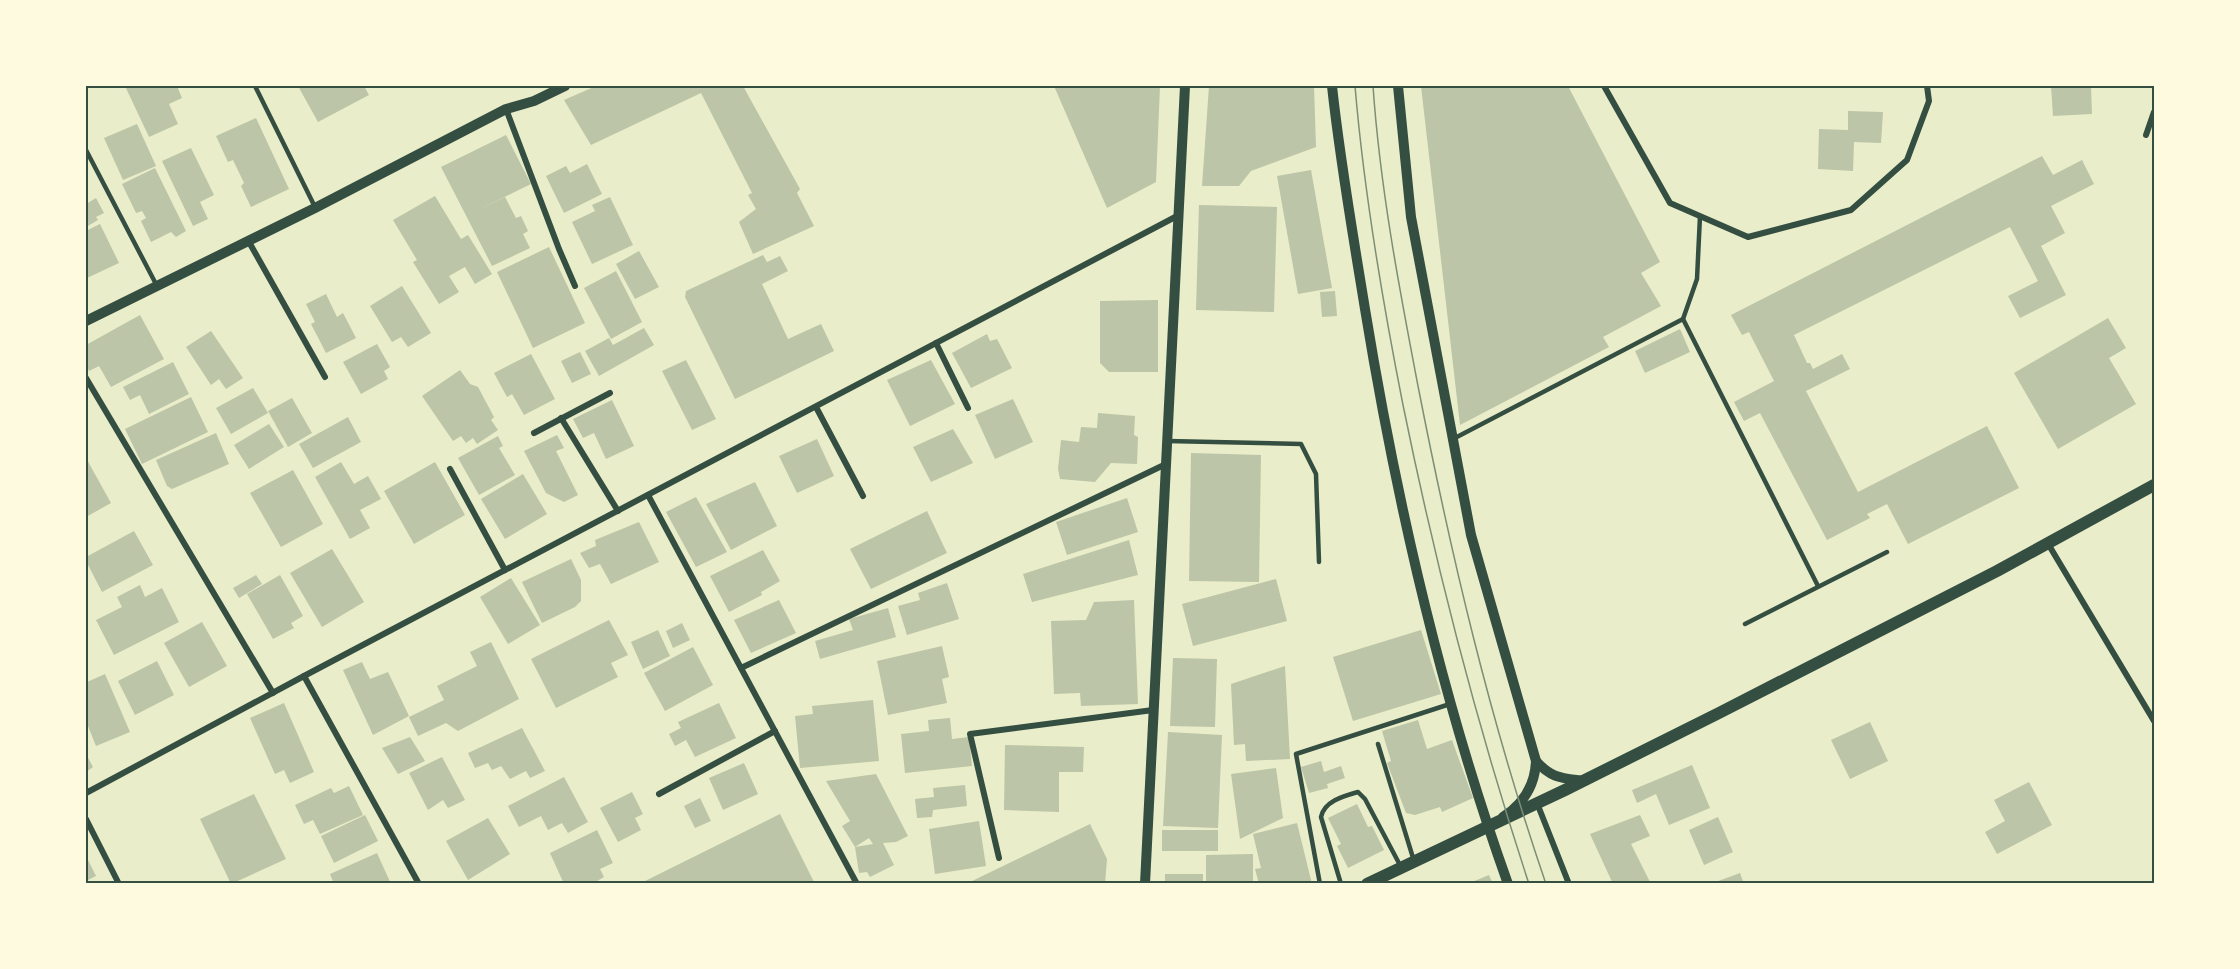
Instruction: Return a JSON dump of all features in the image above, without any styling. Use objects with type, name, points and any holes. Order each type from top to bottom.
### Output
[{"type":"main road","points":[[1368,884],[1584,781],[1997,571],[2154,485]]},
{"type":"street","points":[[86,321],[249,242],[506,109],[534,101],[565,86]]},
{"type":"street","points":[[1145,884],[1185,86]]},
{"type":"street","points":[[1332,86],[1340,156],[1384,423],[1426,618],[1487,826],[1508,884]]},
{"type":"street","points":[[1398,86],[1411,216],[1471,536],[1536,761],[1536,776],[1529,790],[1506,815],[1487,826]]},
{"type":"street","points":[[1604,86],[1670,203],[1748,237],[1851,210],[1907,160],[1929,101],[1927,86]]},
{"type":"street","points":[[506,109],[575,286]]},
{"type":"street","points":[[2146,135],[2154,112]]},
{"type":"street","points":[[86,793],[1179,215]]},
{"type":"street","points":[[249,242],[325,376]]},
{"type":"street","points":[[936,343],[968,408]]},
{"type":"street","points":[[86,378],[273,693]]},
{"type":"street","points":[[534,433],[610,393]]},
{"type":"street","points":[[816,407],[862,496]]},
{"type":"street","points":[[561,418],[618,511]]},
{"type":"street","points":[[741,668],[1166,464]]},
{"type":"street","points":[[450,469],[505,570]]},
{"type":"street","points":[[648,495],[857,884]]},
{"type":"street","points":[[2047,542],[2154,721]]},
{"type":"street","points":[[304,676],[419,884]]},
{"type":"street","points":[[999,858],[969,734],[1154,710]]},
{"type":"street","points":[[659,794],[775,731]]},
{"type":"street","points":[[1536,761],[1545,772],[1556,777],[1584,781]]},
{"type":"street","points":[[1537,803],[1569,884]]},
{"type":"street","points":[[86,819],[119,884]]},
{"type":"lane","points":[[255,86],[315,208]]},
{"type":"lane","points":[[86,150],[157,286]]},
{"type":"lane","points":[[1453,439],[1683,318],[1697,279],[1700,216]]},
{"type":"lane","points":[[1683,318],[1818,586]]},
{"type":"lane","points":[[1167,441],[1302,444],[1316,474],[1319,562]]},
{"type":"lane","points":[[1745,624],[1887,552]]},
{"type":"lane","points":[[1320,884],[1296,754],[1450,705]]},
{"type":"lane","points":[[1378,744],[1414,861]]},
{"type":"lane","points":[[1341,884],[1321,817],[1322,810],[1329,804],[1358,792],[1365,799],[1401,867]]},
{"type":"building","points":[[125,86],[177,86],[182,98],[169,104],[178,124],[149,137]]},
{"type":"building","points":[[298,86],[364,86],[369,95],[318,122]]},
{"type":"building","points":[[596,86],[743,86],[800,189],[797,193],[814,226],[753,254],[739,222],[756,209],[748,195],[752,193],[701,93],[591,145],[564,100]]},
{"type":"building","points":[[1054,86],[1160,86],[1156,182],[1107,208]]},
{"type":"building","points":[[1209,86],[1314,86],[1316,147],[1251,171],[1239,186],[1202,186]]},
{"type":"building","points":[[1421,86],[1568,86],[1660,262],[1641,273],[1661,306],[1603,337],[1609,347],[1460,425]]},
{"type":"building","points":[[2051,86],[2091,86],[2092,114],[2053,116]]},
{"type":"building","points":[[1848,111],[1883,112],[1881,143],[1854,142],[1853,171],[1818,169],[1819,129],[1848,130]]},
{"type":"building","points":[[256,118],[289,189],[251,207],[241,186],[244,183],[233,160],[228,162],[216,136]]},
{"type":"building","points":[[137,124],[156,166],[123,180],[104,138]]},
{"type":"building","points":[[506,135],[531,184],[470,214],[505,197],[516,218],[521,216],[528,231],[523,234],[530,248],[492,266],[441,167]]},
{"type":"building","points":[[191,148],[214,195],[200,202],[208,219],[193,226],[162,161]]},
{"type":"building","points":[[2042,156],[2053,175],[2082,160],[2094,184],[2051,206],[2065,233],[2041,246],[2066,295],[2020,318],[2008,296],[2038,281],[2010,227],[1794,335],[1807,363],[1810,363],[1813,369],[1842,354],[1850,369],[1806,391],[1858,492],[1987,426],[2019,488],[1908,544],[1887,504],[1867,514],[1870,518],[1827,540],[1760,413],[1744,421],[1734,402],[1774,381],[1749,332],[1742,335],[1731,315]]},
{"type":"building","points":[[587,164],[602,194],[564,213],[546,176],[566,166],[570,173]]},
{"type":"building","points":[[155,168],[186,231],[176,237],[171,232],[151,242],[141,221],[146,218],[142,211],[136,213],[122,184]]},
{"type":"building","points":[[1311,170],[1332,288],[1298,294],[1277,176]]},
{"type":"building","points":[[435,196],[461,239],[468,235],[492,274],[475,284],[465,267],[449,276],[459,292],[439,304],[413,262],[417,260],[393,220]]},
{"type":"building","points":[[610,197],[633,245],[592,264],[572,222],[595,211],[592,205]]},
{"type":"building","points":[[96,198],[104,213],[96,217],[98,220],[86,227],[86,204]]},
{"type":"building","points":[[1199,205],[1277,207],[1274,312],[1196,310]]},
{"type":"building","points":[[100,224],[119,263],[87,278],[86,231]]},
{"type":"building","points":[[549,247],[585,323],[533,348],[497,272]]},
{"type":"building","points":[[639,251],[659,287],[635,299],[616,264]]},
{"type":"building","points":[[763,255],[767,262],[780,256],[788,271],[762,284],[788,339],[821,324],[834,351],[735,399],[685,297],[686,291]]},
{"type":"building","points":[[616,271],[642,322],[611,339],[584,288]]},
{"type":"building","points":[[402,286],[431,333],[408,347],[401,337],[392,342],[370,306]]},
{"type":"building","points":[[1335,291],[1337,316],[1322,317],[1320,292]]},
{"type":"building","points":[[326,294],[337,317],[343,313],[356,338],[326,353],[311,324],[315,322],[306,304]]},
{"type":"building","points":[[1158,300],[1158,372],[1109,372],[1100,363],[1100,301]]},
{"type":"building","points":[[140,315],[164,359],[111,387],[99,366],[89,371],[86,364],[86,345]]},
{"type":"building","points":[[2108,318],[2126,348],[2109,358],[2136,404],[2058,449],[2014,373]]},
{"type":"building","points":[[644,328],[654,345],[599,376],[585,351],[609,338],[613,345]]},
{"type":"building","points":[[1680,329],[1690,352],[1645,373],[1635,351]]},
{"type":"building","points":[[211,331],[243,378],[226,389],[219,379],[211,385],[186,347]]},
{"type":"building","points":[[987,334],[990,341],[997,339],[1012,368],[971,388],[952,353]]},
{"type":"building","points":[[377,344],[390,367],[384,371],[388,379],[361,394],[343,362]]},
{"type":"building","points":[[580,352],[591,374],[572,383],[561,361]]},
{"type":"building","points":[[531,354],[555,399],[524,415],[512,394],[507,397],[494,373]]},
{"type":"building","points":[[686,360],[716,419],[692,430],[662,371]]},
{"type":"building","points":[[931,360],[955,404],[910,426],[887,380]]},
{"type":"building","points":[[173,362],[189,394],[149,414],[140,395],[130,400],[123,387]]},
{"type":"building","points":[[460,370],[470,384],[478,387],[494,417],[491,420],[498,430],[477,444],[473,438],[466,443],[461,436],[453,441],[422,396]]},
{"type":"building","points":[[253,388],[268,413],[231,434],[216,408]]},
{"type":"building","points":[[191,397],[208,432],[142,464],[125,429]]},
{"type":"building","points":[[292,398],[312,433],[288,447],[268,411]]},
{"type":"building","points":[[1013,399],[1033,442],[995,459],[975,415]]},
{"type":"building","points":[[612,400],[634,446],[606,459],[594,433],[583,438],[573,419]]},
{"type":"building","points":[[1098,413],[1135,416],[1134,435],[1138,437],[1137,464],[1111,463],[1095,482],[1060,479],[1058,469],[1061,440],[1079,442],[1081,427],[1097,428]]},
{"type":"building","points":[[348,417],[361,442],[313,468],[299,444]]},
{"type":"building","points":[[269,424],[284,447],[249,469],[234,445]]},
{"type":"building","points":[[953,429],[973,463],[931,482],[913,447]]},
{"type":"building","points":[[216,433],[229,464],[172,489],[167,486],[156,460]]},
{"type":"building","points":[[557,435],[564,448],[556,451],[578,495],[564,502],[546,493],[524,451]]},
{"type":"building","points":[[498,436],[503,446],[499,448],[515,475],[479,495],[458,458]]},
{"type":"building","points":[[817,439],[834,476],[797,493],[779,456]]},
{"type":"building","points":[[1191,453],[1261,455],[1259,582],[1189,581]]},
{"type":"building","points":[[86,458],[111,503],[86,517]]},
{"type":"building","points":[[341,462],[354,484],[368,476],[381,499],[360,510],[370,528],[350,539],[315,477]]},
{"type":"building","points":[[435,462],[465,515],[414,544],[384,491]]},
{"type":"building","points":[[293,470],[323,524],[281,547],[250,493]]},
{"type":"building","points":[[523,474],[547,514],[505,539],[481,499]]},
{"type":"building","points":[[755,482],[777,526],[731,550],[706,504]]},
{"type":"building","points":[[696,497],[727,552],[696,567],[666,512]]},
{"type":"building","points":[[1127,498],[1138,532],[1067,555],[1056,522]]},
{"type":"building","points":[[927,511],[947,553],[871,589],[850,549]]},
{"type":"building","points":[[639,522],[659,562],[611,584],[600,564],[589,568],[580,553],[596,546],[595,540]]},
{"type":"building","points":[[134,531],[153,565],[102,592],[86,557]]},
{"type":"building","points":[[1129,540],[1138,575],[1032,602],[1023,574]]},
{"type":"building","points":[[332,549],[364,602],[322,627],[290,573]]},
{"type":"building","points":[[763,550],[780,581],[761,592],[762,595],[729,612],[710,576]]},
{"type":"building","points":[[571,559],[581,580],[581,601],[575,607],[542,623],[522,582]]},
{"type":"building","points":[[256,575],[262,584],[239,598],[233,588]]},
{"type":"building","points":[[280,575],[303,616],[291,623],[294,628],[273,639],[247,594]]},
{"type":"building","points":[[511,578],[540,625],[508,644],[480,597]]},
{"type":"building","points":[[1276,579],[1287,621],[1193,646],[1182,604]]},
{"type":"building","points":[[947,583],[959,619],[907,635],[898,606],[920,600],[918,593]]},
{"type":"building","points":[[140,585],[145,597],[162,588],[179,622],[114,655],[96,620],[122,607],[117,597]]},
{"type":"building","points":[[779,600],[796,633],[751,653],[734,620]]},
{"type":"building","points":[[1134,600],[1138,704],[1081,706],[1080,693],[1054,694],[1051,621],[1086,620],[1094,602]]},
{"type":"building","points":[[888,608],[896,637],[820,659],[815,641],[853,630],[849,619]]},
{"type":"building","points":[[609,620],[628,655],[611,663],[618,677],[556,708],[531,659]]},
{"type":"building","points":[[202,622],[227,666],[189,687],[164,643]]},
{"type":"building","points":[[682,623],[690,640],[673,648],[666,631]]},
{"type":"building","points":[[658,630],[670,656],[643,669],[631,642]]},
{"type":"building","points":[[1421,630],[1441,694],[1353,721],[1333,657]]},
{"type":"building","points":[[491,642],[519,699],[458,731],[446,723],[418,736],[409,717],[444,700],[437,686],[477,666],[470,652]]},
{"type":"building","points":[[942,646],[949,677],[942,679],[947,703],[888,715],[877,661]]},
{"type":"building","points":[[693,647],[713,685],[665,711],[644,673]]},
{"type":"building","points":[[1173,658],[1217,659],[1215,727],[1170,726]]},
{"type":"building","points":[[157,661],[174,695],[135,715],[118,681]]},
{"type":"building","points":[[362,662],[370,679],[388,672],[409,716],[373,735],[343,670]]},
{"type":"building","points":[[1285,666],[1290,759],[1246,761],[1245,744],[1234,745],[1231,684]]},
{"type":"building","points":[[105,674],[130,732],[96,746],[86,721],[86,678],[87,682]]},
{"type":"building","points":[[873,700],[879,761],[800,768],[795,716],[813,714],[812,706]]},
{"type":"building","points":[[284,703],[314,772],[290,783],[284,770],[275,774],[250,718]]},
{"type":"building","points":[[719,703],[736,738],[695,757],[686,740],[675,746],[669,734],[681,728],[678,722]]},
{"type":"building","points":[[950,718],[952,739],[969,737],[972,766],[905,773],[901,734],[929,731],[928,720]]},
{"type":"building","points":[[1418,720],[1427,749],[1452,740],[1473,798],[1442,812],[1440,807],[1415,815],[1406,813],[1387,763],[1391,761],[1382,731]]},
{"type":"building","points":[[1870,722],[1888,761],[1850,779],[1831,740]]},
{"type":"building","points":[[522,728],[545,771],[530,778],[526,771],[510,779],[501,766],[492,770],[488,763],[475,768],[468,753]]},
{"type":"building","points":[[1168,732],[1222,735],[1218,828],[1163,826]]},
{"type":"building","points":[[410,737],[425,761],[398,774],[382,748]]},
{"type":"building","points":[[1005,745],[1084,747],[1083,772],[1059,772],[1059,812],[1004,810]]},
{"type":"building","points":[[86,754],[93,767],[86,772]]},
{"type":"building","points":[[442,757],[465,800],[448,808],[443,800],[428,810],[409,773]]},
{"type":"building","points":[[1321,761],[1324,772],[1341,766],[1345,778],[1327,784],[1328,788],[1309,793],[1301,767]]},
{"type":"building","points":[[744,763],[758,794],[723,810],[709,778]]},
{"type":"building","points":[[1692,765],[1710,808],[1669,825],[1656,794],[1637,803],[1632,790]]},
{"type":"building","points":[[1276,768],[1283,818],[1240,839],[1231,774]]},
{"type":"building","points":[[876,774],[908,836],[896,842],[883,843],[894,865],[870,877],[867,872],[859,873],[855,847],[842,826],[850,821],[826,781]],"holes":[[[869,838],[873,844],[855,847]]]},
{"type":"building","points":[[564,777],[588,822],[568,833],[562,823],[548,830],[541,816],[519,827],[508,806]]},
{"type":"building","points":[[2029,782],[2052,825],[1997,854],[1985,832],[2005,821],[1994,800]]},
{"type":"building","points":[[965,785],[967,806],[933,810],[932,817],[917,818],[915,799],[934,797],[933,788]]},
{"type":"building","points":[[349,786],[363,815],[320,834],[313,820],[304,824],[295,805],[331,788],[334,793]]},
{"type":"building","points":[[632,792],[643,814],[635,818],[641,830],[618,842],[600,808]]},
{"type":"building","points":[[254,794],[286,859],[231,884],[200,819]]},
{"type":"building","points":[[700,798],[711,821],[695,828],[684,806]]},
{"type":"building","points":[[1357,804],[1368,827],[1372,826],[1384,850],[1348,868],[1337,846],[1341,844],[1328,818]]},
{"type":"building","points":[[780,814],[815,884],[639,884]]},
{"type":"building","points":[[365,815],[378,841],[334,863],[321,836]]},
{"type":"building","points":[[1640,815],[1650,836],[1631,844],[1651,884],[1613,884],[1590,834]]},
{"type":"building","points":[[1718,817],[1733,852],[1704,865],[1689,830]]},
{"type":"building","points":[[488,818],[510,854],[468,880],[446,841]]},
{"type":"building","points":[[979,821],[986,866],[935,874],[929,829]]},
{"type":"building","points":[[1297,823],[1312,884],[1259,884],[1255,869],[1261,868],[1253,834]]},
{"type":"building","points":[[1090,824],[1107,859],[1105,884],[971,884],[970,882]]},
{"type":"building","points":[[597,830],[613,863],[600,869],[604,877],[592,884],[564,884],[550,853]]},
{"type":"building","points":[[1162,830],[1218,830],[1218,851],[1162,851]]},
{"type":"building","points":[[377,853],[391,884],[334,884],[330,874]]},
{"type":"building","points":[[1253,854],[1253,884],[1206,884],[1206,855]]},
{"type":"building","points":[[86,856],[96,876],[86,881]]},
{"type":"building","points":[[1740,873],[1744,884],[1713,884],[1713,883]]},
{"type":"building","points":[[1165,874],[1203,874],[1203,884],[1165,884]]},
{"type":"building","points":[[1489,875],[1493,884],[1473,884],[1472,882]]},
{"type":"tram line","points":[[1355,86],[1374,246],[1416,466],[1475,706],[1529,884]]},
{"type":"tram line","points":[[1373,86],[1380,162],[1391,237],[1444,512],[1473,637],[1507,761],[1546,884]]}]
